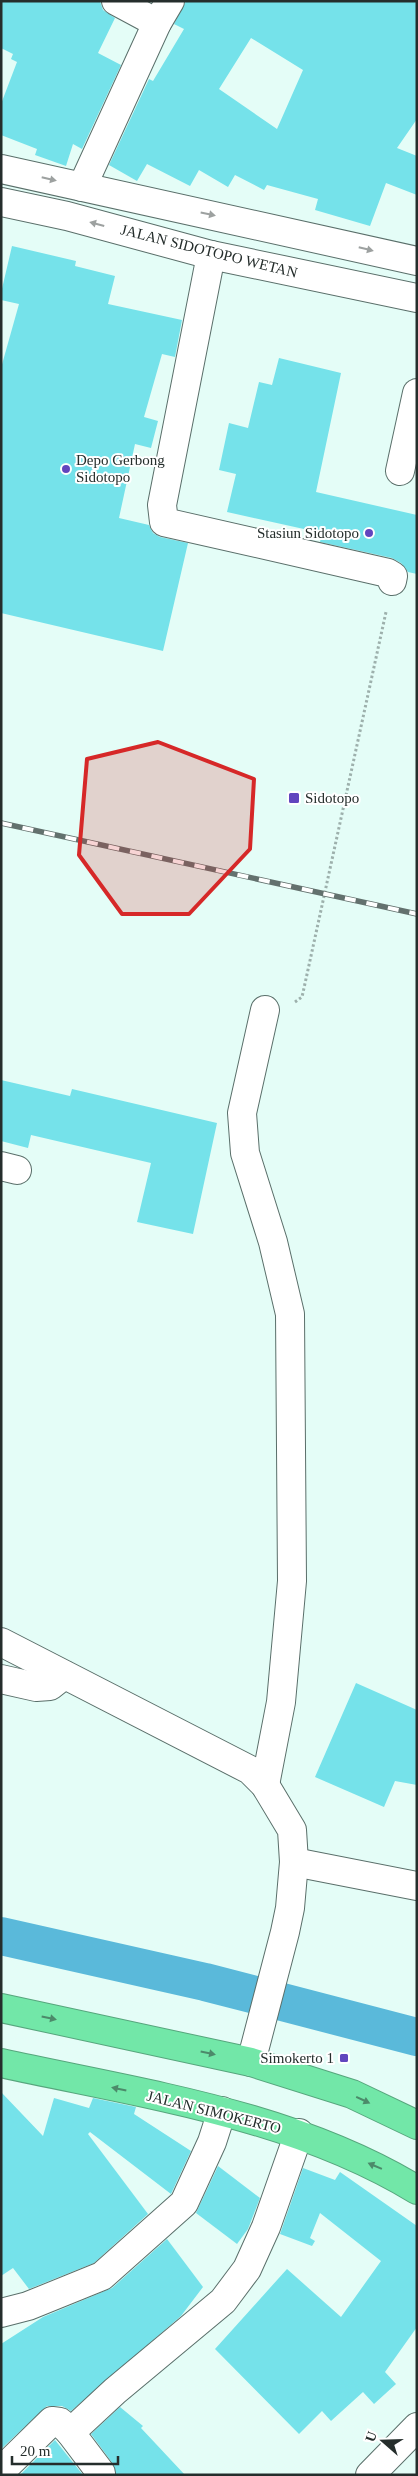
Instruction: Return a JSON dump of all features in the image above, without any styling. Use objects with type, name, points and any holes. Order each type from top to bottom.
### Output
[{"type":"highway","points":[[1,2008],[251,2062],[352,2094],[417,2125]]},
{"type":"highway","name":"JALAN SIMOKERTO","points":[[1,2063],[222,2111],[299,2133],[384,2170],[417,2190]]},
{"type":"street","points":[[82,187],[163,12],[116,1]]},
{"type":"street","points":[[1,169],[417,262]]},
{"type":"street","name":"JALAN SIDOTOPO WETAN","points":[[1,202],[67,216],[211,255],[417,298]]},
{"type":"street","points":[[211,255],[162,505],[164,522],[388,573],[393,576],[392,581]]},
{"type":"street","points":[[400,471],[417,393]]},
{"type":"street","points":[[265,1010],[242,1113],[245,1154],[272,1242],[290,1314],[292,1580],[281,1702],[265,1785]]},
{"type":"street","points":[[1,1642],[250,1770],[265,1785],[292,1830],[294,1862],[290,1908],[251,2062]]},
{"type":"street","points":[[1,1679],[36,1687],[50,1686],[64,1675]]},
{"type":"street","points":[[294,1862],[417,1886]]},
{"type":"street","points":[[1,2313],[28,2306],[102,2276],[184,2203],[212,2142],[222,2111]]},
{"type":"street","points":[[70,2432],[223,2301],[247,2269],[262,2236],[299,2133]]},
{"type":"street","points":[[1,2471],[52,2422],[60,2422],[70,2432],[101,2473]]},
{"type":"street","points":[[370,2475],[417,2427]]},
{"type":"path","points":[[265,1010],[268,1002],[273,1000],[297,1002],[302,997],[392,581]]},
{"type":"highlighted area","points":[[158,742],[254,779],[250,849],[189,914],[122,914],[79,855],[87,759]]},
{"type":"building","points":[[1,1],[100,1],[103,10],[115,18],[98,53],[121,65],[82,149],[73,144],[66,166],[35,155],[37,149],[1,135],[1,104],[17,62],[11,59],[13,54],[1,48]]},
{"type":"building","points":[[186,1],[417,1],[417,119],[397,148],[417,156],[417,195],[386,183],[370,226],[315,210],[318,199],[267,185],[264,190],[235,175],[228,187],[199,170],[190,186],[147,164],[137,181],[109,165],[149,79],[153,81],[184,29],[174,24]],"holes":[[[251,38],[303,70],[277,129],[219,89]]]},
{"type":"building","points":[[12,246],[76,261],[75,266],[115,276],[108,304],[182,320],[175,357],[162,354],[144,417],[158,421],[151,448],[135,444],[119,518],[149,525],[153,533],[160,537],[188,543],[163,651],[1,613],[1,368],[19,304],[1,300],[1,293]]},
{"type":"building","points":[[279,358],[341,373],[316,492],[417,515],[417,574],[408,572],[401,563],[392,558],[320,542],[322,533],[227,512],[236,474],[219,470],[229,423],[248,428],[259,382],[272,385]]},
{"type":"building","points":[[1,1080],[70,1096],[72,1089],[217,1123],[193,1234],[137,1222],[151,1163],[31,1135],[28,1148],[1,1141]]},
{"type":"building","points":[[356,1683],[417,1710],[417,1785],[395,1781],[384,1807],[315,1777]]},
{"type":"building","points":[[1,2092],[43,2136],[54,2098],[89,2108],[93,2098],[136,2107],[134,2114],[191,2151],[171,2194],[90,2132],[88,2134],[148,2214],[94,2263],[29,2289],[13,2268],[1,2276]]},
{"type":"building","points":[[218,2166],[260,2198],[248,2229],[237,2244],[196,2213]]},
{"type":"building","points":[[303,2168],[335,2180],[340,2172],[417,2226],[417,2327],[385,2372],[396,2384],[374,2404],[363,2392],[331,2421],[322,2411],[299,2434],[215,2349],[287,2269],[341,2317],[381,2261],[320,2213],[310,2238],[315,2241],[312,2246],[280,2234]]},
{"type":"building","points":[[167,2239],[203,2287],[181,2316],[71,2411],[62,2406],[47,2406],[1,2449],[1,2344],[43,2317],[112,2288]]},
{"type":"building","points":[[120,2407],[143,2426],[141,2428],[185,2475],[116,2475],[113,2464],[91,2434]]},
{"type":"building","points":[[55,2440],[83,2475],[20,2475]]},
{"type":"waterway","points":[[1,1936],[205,1982],[417,2037]]},
{"type":"railway","points":[[1,823],[417,914]]},
{"type":"place","name":"Depo Gerbong Sidotopo","points":[[66,469]]},
{"type":"place","name":"Stasiun Sidotopo","points":[[369,533]]},
{"type":"place","name":"Sidotopo","points":[[294,798]]},
{"type":"place","name":"Simokerto 1","points":[[344,2058]]}]
